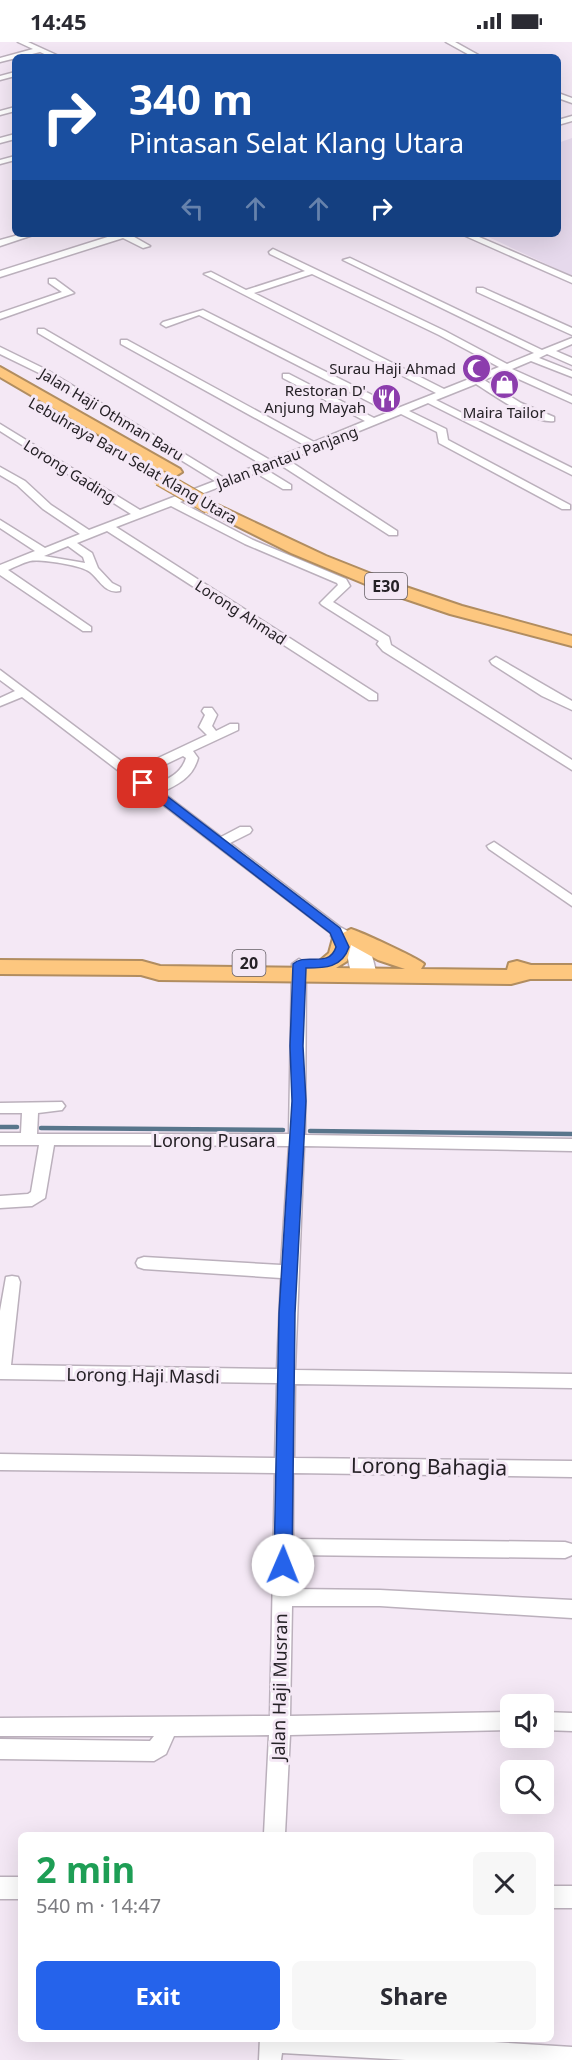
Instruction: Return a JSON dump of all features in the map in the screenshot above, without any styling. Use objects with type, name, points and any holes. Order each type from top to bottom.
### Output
[{"type":"highway","name":"Lebuhraya Baru Selat Klang Utara","points":[[0,371],[167,475]]},
{"type":"highway","name":"Lebuhraya Baru Selat Klang Utara","points":[[0,384],[167,475],[217,495],[328,549],[404,578],[493,606],[572,626]]},
{"type":"highway","name":"Lebuhraya Baru Selat Klang Utara","points":[[217,495],[317,557],[389,587],[477,616],[572,641]]},
{"type":"highway","points":[[327,964],[339,956],[343,936],[413,964]]},
{"type":"highway","name":"20","points":[[300,969],[327,964],[363,969],[413,964],[509,966],[530,972],[571,972]]},
{"type":"highway","name":"20","points":[[0,967],[142,968],[159,973],[363,969],[511,978],[530,972]]},
{"type":"street","points":[[22,42],[50,54]]},
{"type":"street","points":[[450,42],[472,54]]},
{"type":"street","points":[[24,54],[40,50]]},
{"type":"street","points":[[0,243],[21,237]]},
{"type":"street","points":[[0,274],[117,237]]},
{"type":"street","points":[[127,237],[147,246]]},
{"type":"street","points":[[472,237],[572,280]]},
{"type":"street","points":[[273,252],[442,333],[505,369],[572,400]]},
{"type":"street","points":[[347,260],[547,351]]},
{"type":"street","points":[[246,293],[312,271]]},
{"type":"street","points":[[208,274],[444,393]]},
{"type":"street","points":[[0,316],[69,293],[52,281]]},
{"type":"street","points":[[412,285],[572,363]]},
{"type":"street","points":[[480,290],[572,332]]},
{"type":"street","points":[[165,324],[200,312],[207,315],[442,431],[443,441],[566,507]]},
{"type":"street","points":[[41,331],[270,464]]},
{"type":"street","name":"Jalan Rantau Panjang","points":[[0,570],[171,502],[217,495],[256,469],[572,341]]},
{"type":"street","points":[[124,342],[314,446]]},
{"type":"street","name":"Jalan Haji Othman Baru","points":[[0,350],[44,372],[217,495]]},
{"type":"street","points":[[531,358],[572,374]]},
{"type":"street","points":[[286,376],[374,422]]},
{"type":"street","points":[[477,380],[517,405],[550,419]]},
{"type":"street","points":[[429,400],[572,472]]},
{"type":"street","name":"Lorong Gading","points":[[0,427],[140,515]]},
{"type":"street","points":[[281,460],[393,533]]},
{"type":"street","points":[[256,469],[287,487]]},
{"type":"street","points":[[0,470],[21,483],[47,507],[89,535]]},
{"type":"street","points":[[171,502],[249,542],[342,581],[344,586],[326,603],[376,633],[385,640],[383,644],[387,648],[572,766]]},
{"type":"street","points":[[0,523],[44,552]]},
{"type":"street","name":"Lorong Ahmad","points":[[108,527],[373,697]]},
{"type":"street","points":[[69,542],[88,555],[93,569],[108,585],[116,589]]},
{"type":"street","points":[[30,558],[72,562],[93,569]]},
{"type":"street","points":[[0,570],[87,629]]},
{"type":"street","points":[[495,661],[546,693],[572,706]]},
{"type":"street","points":[[0,674],[343,936],[363,969]]},
{"type":"street","points":[[0,702],[24,692]]},
{"type":"street","points":[[208,711],[211,715],[205,727],[215,736]]},
{"type":"street","points":[[132,775],[234,727]]},
{"type":"street","points":[[153,791],[182,776],[191,766],[192,758],[185,750]]},
{"type":"street","points":[[221,842],[245,830]]},
{"type":"street","points":[[494,846],[572,902]]},
{"type":"street","name":"Jalan Haji Musran","points":[[274,1832],[287,1597],[283,1547],[286,1377],[296,1140],[300,969]]},
{"type":"street","points":[[0,1108],[57,1106]]},
{"type":"street","points":[[29,1140],[30,1108]]},
{"type":"street","name":"Lorong Pusara","points":[[0,1139],[47,1141],[296,1140],[572,1145]]},
{"type":"street","points":[[0,1202],[32,1200],[39,1194],[47,1141]]},
{"type":"street","points":[[144,1263],[289,1272]]},
{"type":"street","points":[[0,1372],[12,1282]]},
{"type":"street","name":"Lorong Haji Masdi","points":[[0,1372],[572,1381]]},
{"type":"street","name":"Lorong Bahagia","points":[[0,1462],[572,1469]]},
{"type":"street","points":[[283,1547],[565,1550]]},
{"type":"street","points":[[287,1597],[315,1596],[572,1609]]},
{"type":"street","points":[[0,1727],[168,1727],[500,1721]]},
{"type":"street","points":[[554,1722],[572,1722]]},
{"type":"street","points":[[0,1749],[154,1751],[159,1747],[168,1727]]},
{"type":"street","points":[[0,1888],[18,1888]]},
{"type":"street","points":[[554,1897],[572,1897]]},
{"type":"street","points":[[270,2046],[572,2058]]},
{"type":"shaded area","points":[[572,138],[572,276],[488,237],[561,237],[561,142]]},
{"type":"waterway","points":[[0,1127],[17,1127]]},
{"type":"waterway","points":[[41,1128],[283,1130]]},
{"type":"waterway","points":[[310,1131],[572,1134]]},
{"type":"place","name":"Surau Haji Ahmad","points":[[477,368]]},
{"type":"place","name":"Maira Tailor","points":[[504,385]]},
{"type":"place","name":"Restoran D' Anjung Mayah","points":[[387,399]]},
{"type":"route","points":[[143,783],[335,930],[342,947],[339,956],[327,964],[300,964],[297,1046],[299,1101],[287,1313],[283,1565]]}]
